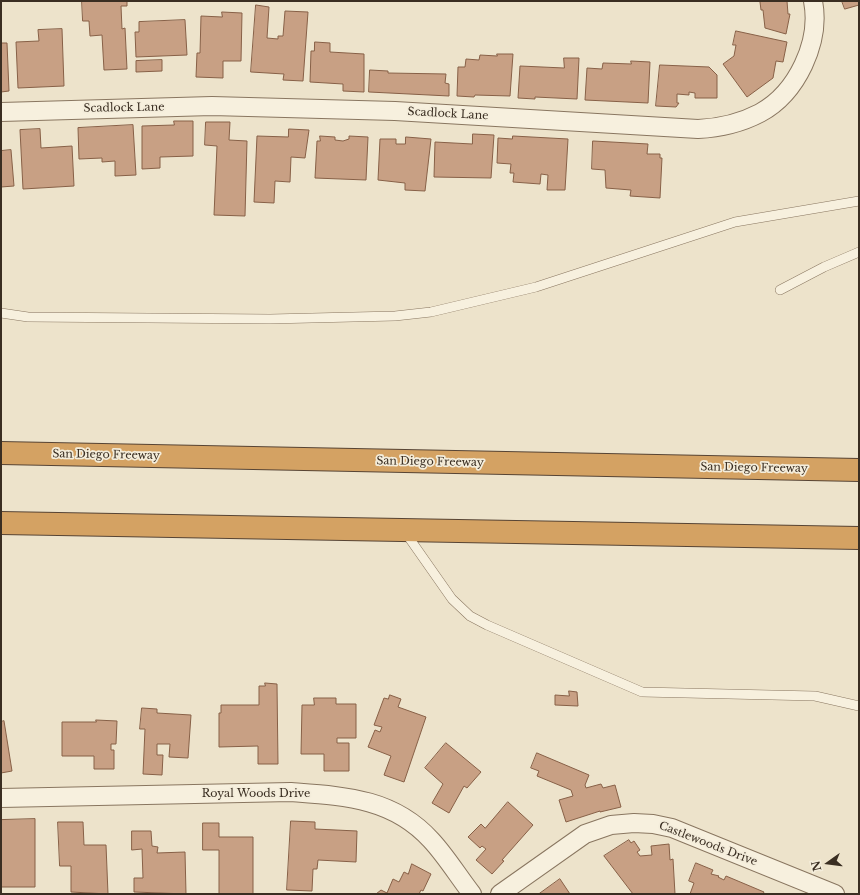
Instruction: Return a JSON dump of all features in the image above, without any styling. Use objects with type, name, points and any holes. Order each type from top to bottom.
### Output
[{"type":"highway","name":"San Diego Freeway","points":[[1,453],[859,470]]},
{"type":"highway","points":[[1,523],[859,538]]},
{"type":"street","name":"Scadlock Lane","points":[[1,112],[212,106],[395,111],[698,129],[720,128],[760,113],[778,99],[794,82],[807,58],[815,32],[813,1]]},
{"type":"street","name":"Royal Woods Drive","points":[[1,798],[291,792],[344,797],[377,804],[395,811],[410,822],[431,840],[472,894]]},
{"type":"street","name":"Castlewoods Drive","points":[[500,894],[585,834],[611,825],[634,824],[652,824],[672,828],[835,894]]},
{"type":"lane","points":[[1,314],[28,316],[270,319],[395,316],[431,312],[536,287],[735,222],[859,201]]},
{"type":"lane","points":[[780,290],[824,267],[859,252]]},
{"type":"lane","points":[[402,529],[452,598],[470,616],[487,625],[642,692],[815,696],[859,706]]},
{"type":"building","points":[[82,1],[127,1],[127,6],[121,6],[122,29],[125,28],[127,69],[104,70],[102,35],[90,36],[89,21],[83,21]]},
{"type":"building","points":[[754,1],[787,1],[788,14],[790,14],[786,34],[765,28],[763,10],[761,10],[760,2]]},
{"type":"building","points":[[842,1],[859,1],[859,5],[845,9]]},
{"type":"building","points":[[256,5],[269,7],[267,38],[278,39],[278,36],[283,36],[285,11],[308,12],[303,81],[283,80],[284,74],[251,72]]},
{"type":"building","points":[[222,12],[242,13],[241,61],[223,61],[223,78],[196,77],[197,53],[200,53],[201,16],[222,17]]},
{"type":"building","points":[[185,20],[187,55],[136,57],[135,32],[139,32],[139,22]]},
{"type":"building","points":[[62,29],[64,86],[18,88],[16,42],[39,41],[38,30]]},
{"type":"building","points":[[736,31],[787,42],[783,62],[776,61],[773,78],[747,97],[723,64],[734,56],[736,45],[733,45]]},
{"type":"building","points":[[315,42],[330,43],[330,52],[364,54],[364,92],[343,91],[343,84],[310,82],[311,51],[314,51]]},
{"type":"building","points":[[1,43],[7,43],[9,91],[1,92]]},
{"type":"building","points":[[497,54],[513,54],[510,96],[457,96],[458,67],[465,67],[466,59],[479,60],[480,55],[497,56]]},
{"type":"building","points":[[564,58],[579,58],[577,99],[535,97],[535,99],[518,98],[520,66],[564,68]]},
{"type":"building","points":[[162,60],[162,71],[136,72],[136,61]]},
{"type":"building","points":[[631,61],[650,62],[648,103],[585,100],[587,68],[602,69],[603,63],[631,64]]},
{"type":"building","points":[[660,65],[709,67],[717,75],[717,98],[695,98],[695,93],[689,92],[689,95],[677,94],[677,103],[679,103],[676,107],[656,106]]},
{"type":"building","points":[[370,70],[388,71],[388,73],[446,74],[445,83],[449,84],[449,96],[369,92]]},
{"type":"building","points":[[174,121],[193,121],[193,156],[160,157],[160,168],[142,169],[142,126],[174,125]]},
{"type":"building","points":[[206,122],[230,122],[229,140],[247,141],[245,216],[214,215],[217,146],[205,145]]},
{"type":"building","points":[[133,125],[136,175],[115,176],[115,161],[102,162],[102,158],[79,159],[78,128]]},
{"type":"building","points":[[40,129],[41,148],[72,146],[74,186],[23,189],[20,130]]},
{"type":"building","points":[[289,129],[309,130],[305,158],[291,157],[290,182],[275,181],[274,203],[254,202],[257,136],[288,137]]},
{"type":"building","points":[[473,134],[494,135],[491,178],[434,177],[435,142],[472,144]]},
{"type":"building","points":[[320,136],[335,137],[335,140],[343,141],[349,139],[349,136],[368,137],[366,180],[315,178],[317,141],[320,141]]},
{"type":"building","points":[[513,136],[568,139],[565,190],[547,190],[548,175],[541,174],[540,184],[513,182],[514,173],[510,173],[511,164],[497,163],[498,138],[512,139]]},
{"type":"building","points":[[406,137],[431,139],[425,191],[405,190],[405,183],[378,180],[380,139],[396,139],[396,144],[405,144]]},
{"type":"building","points":[[593,141],[648,144],[647,154],[660,154],[660,158],[662,158],[660,198],[630,196],[631,190],[606,188],[605,170],[592,169]]},
{"type":"building","points":[[11,150],[14,186],[1,187],[1,151]]},
{"type":"building","points":[[265,683],[277,684],[278,764],[258,764],[258,746],[219,747],[219,713],[221,713],[221,705],[259,705],[259,686],[265,686]]},
{"type":"building","points":[[569,691],[577,692],[578,706],[555,705],[555,695],[569,696]]},
{"type":"building","points":[[390,695],[401,699],[398,707],[426,717],[404,782],[384,775],[391,756],[368,747],[375,730],[380,732],[382,727],[374,725],[384,698],[388,699]]},
{"type":"building","points":[[314,698],[336,698],[336,704],[356,704],[356,738],[337,738],[337,743],[349,743],[349,771],[324,771],[324,754],[301,754],[302,705],[314,705]]},
{"type":"building","points":[[142,708],[157,709],[157,713],[191,715],[188,758],[169,757],[170,744],[157,744],[157,755],[163,755],[162,775],[143,774],[145,729],[140,729]]},
{"type":"building","points":[[96,720],[117,721],[116,744],[111,744],[111,750],[114,750],[114,769],[94,769],[94,756],[62,756],[62,722],[96,722]]},
{"type":"building","points":[[4,721],[12,771],[1,773],[1,722]]},
{"type":"building","points":[[446,743],[481,772],[467,788],[464,786],[449,813],[432,803],[443,784],[425,768]]},
{"type":"building","points":[[537,753],[589,775],[585,785],[586,788],[601,784],[603,788],[615,785],[621,807],[600,811],[566,822],[559,800],[573,796],[571,790],[537,776],[539,771],[531,768]]},
{"type":"building","points":[[508,802],[533,825],[502,860],[504,861],[492,874],[476,860],[486,849],[482,846],[480,848],[468,837],[481,824],[485,828]]},
{"type":"building","points":[[35,819],[35,887],[1,887],[1,820]]},
{"type":"building","points":[[291,821],[315,822],[315,829],[357,831],[356,862],[318,860],[317,869],[313,869],[312,891],[287,890]]},
{"type":"building","points":[[58,822],[83,822],[84,845],[106,845],[108,894],[71,892],[71,866],[60,866]]},
{"type":"building","points":[[203,823],[219,823],[219,837],[253,837],[253,894],[219,894],[219,850],[203,850]]},
{"type":"building","points":[[132,831],[151,831],[152,846],[158,847],[157,853],[185,852],[186,894],[134,892],[134,878],[143,878],[142,849],[132,850]]},
{"type":"building","points":[[629,840],[631,843],[634,841],[640,850],[637,852],[640,856],[652,855],[651,846],[669,844],[670,860],[673,859],[675,894],[633,894],[604,856]]},
{"type":"building","points":[[696,863],[713,870],[711,874],[719,876],[718,877],[724,880],[726,876],[764,892],[763,894],[690,894],[694,883],[689,881]]},
{"type":"building","points":[[412,864],[431,874],[423,891],[421,890],[419,894],[376,894],[381,890],[387,893],[393,879],[399,882],[404,872],[408,874]]},
{"type":"building","points":[[560,879],[570,894],[539,894]]}]
